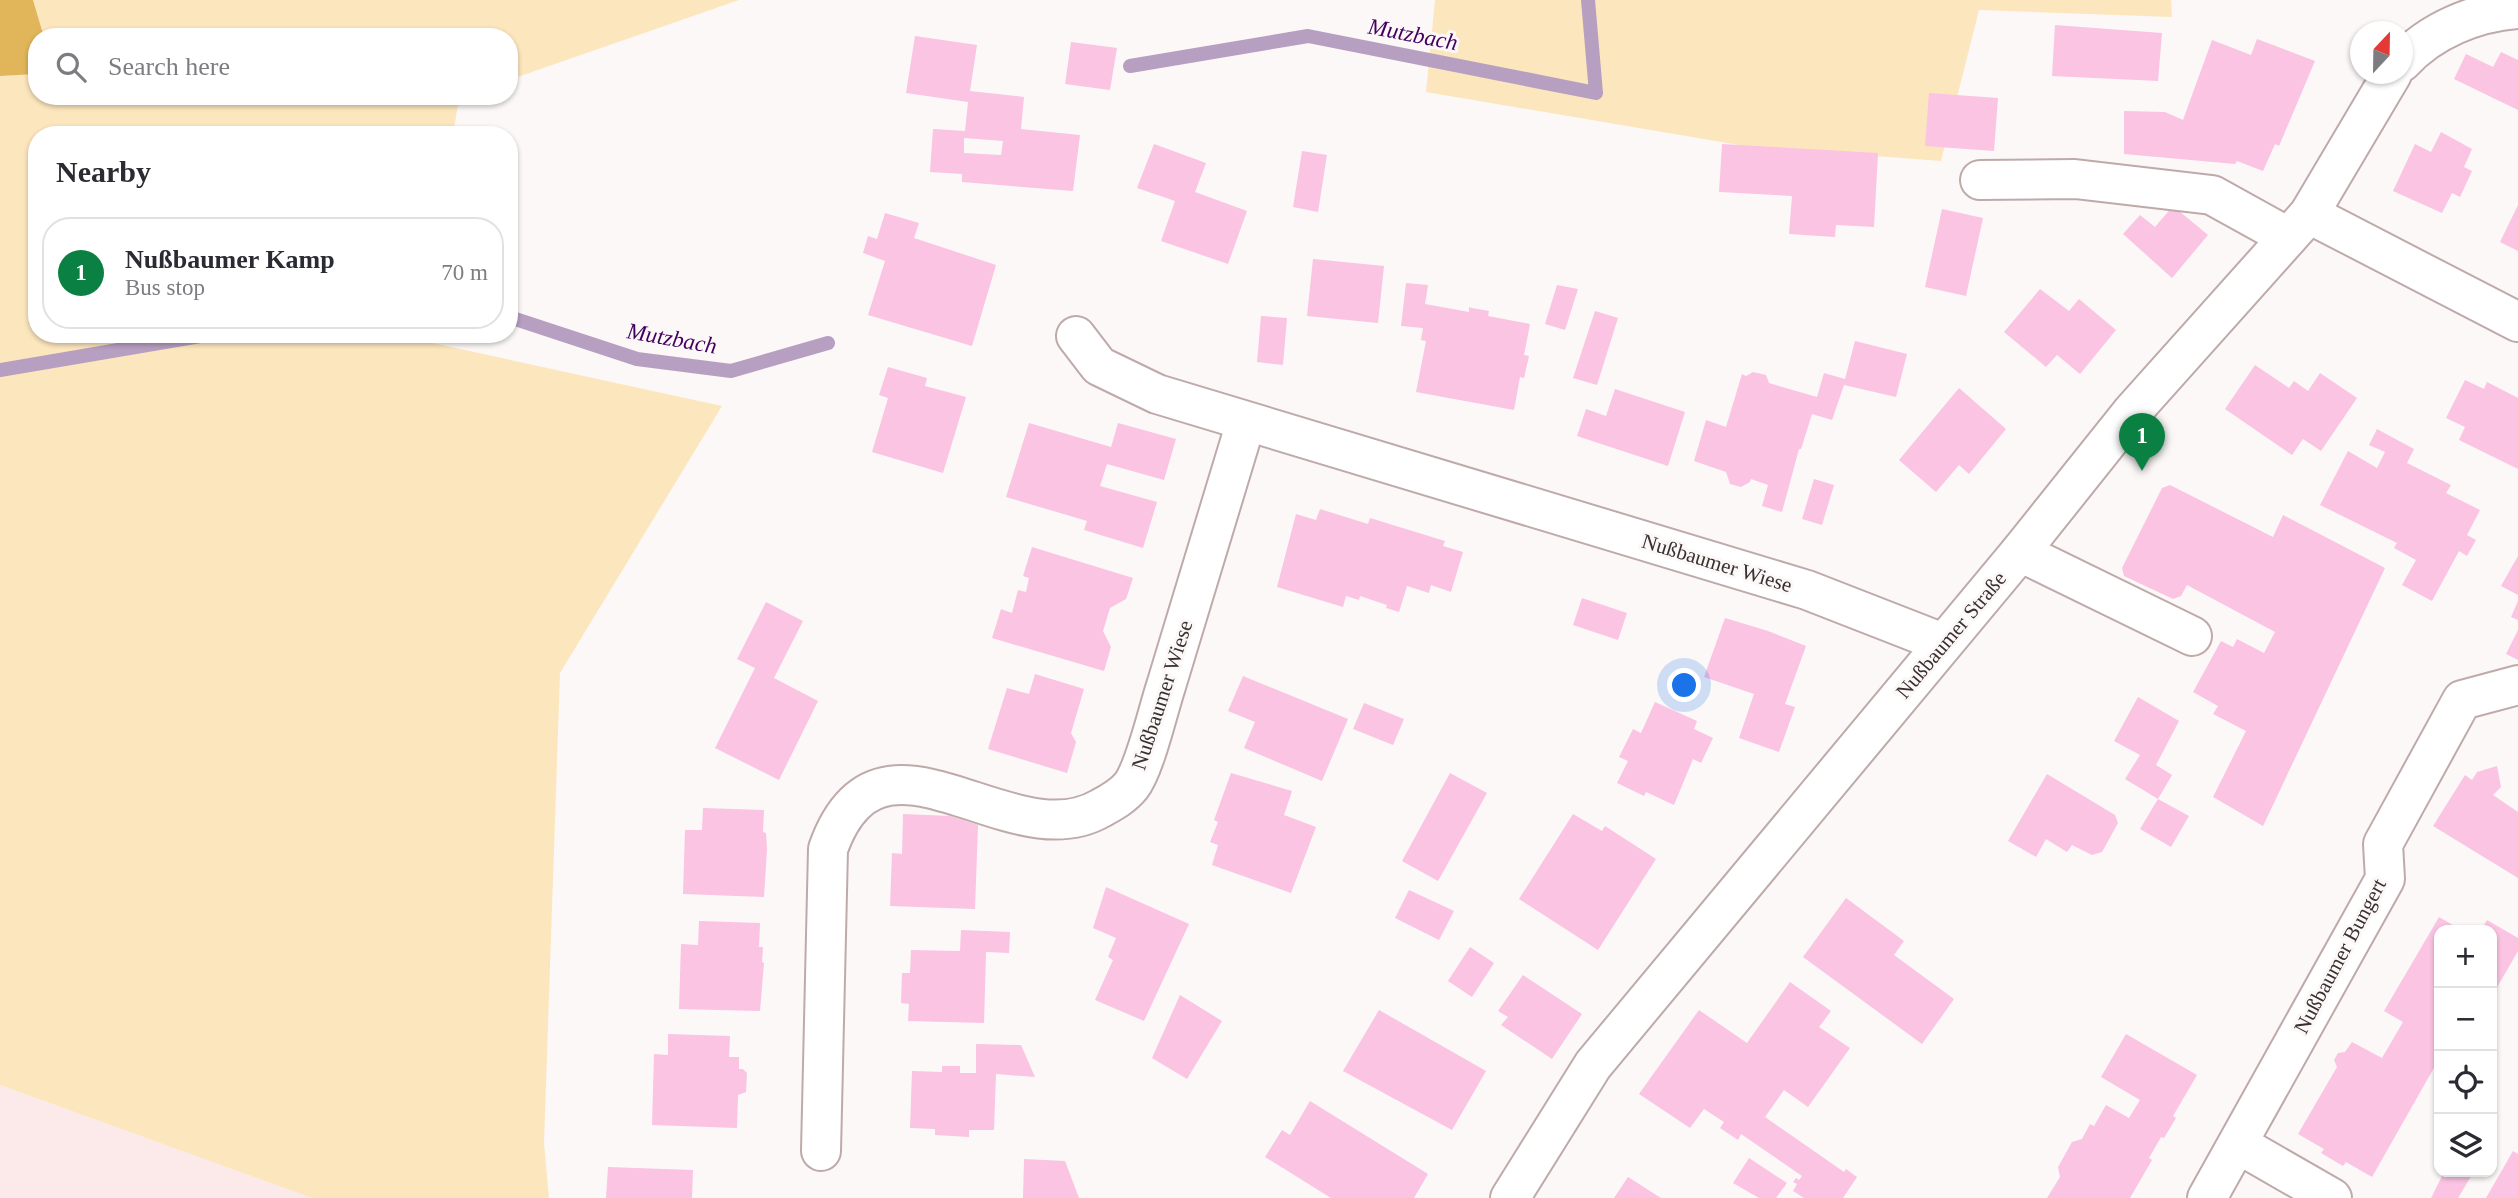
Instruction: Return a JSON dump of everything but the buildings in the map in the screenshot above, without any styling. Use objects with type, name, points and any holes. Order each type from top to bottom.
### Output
[{"type":"street","points":[[2413,50],[2446,29],[2472,18],[2518,9]]},
{"type":"street","name":"Nußbaumer Straße","points":[[1510,1198],[1593,1065],[2020,552],[2131,413],[2298,225],[2386,84]]},
{"type":"street","points":[[1980,180],[2075,179],[2213,195],[2298,225],[2518,322]]},
{"type":"street","name":"Nußbaumer Wiese","points":[[1076,336],[1099,366],[1157,394],[1807,590],[1943,643]]},
{"type":"street","name":"Nußbaumer Wiese","points":[[821,1151],[828,849],[836,828],[850,807],[873,790],[897,783],[919,785],[1034,819],[1065,821],[1090,815],[1117,799],[1131,786],[1139,772],[1246,422]]},
{"type":"street","points":[[2020,552],[2192,636]]},
{"type":"street","name":"Nußbaumer Bungert","points":[[2207,1198],[2385,879],[2383,844],[2462,700],[2518,685]]},
{"type":"street","points":[[2238,1144],[2332,1198]]},
{"type":"shaded area","points":[[0,0],[33,0],[41,28],[28,28],[28,74],[0,76]]},
{"type":"shaded area","points":[[33,0],[739,0],[518,77],[518,28],[41,28]]},
{"type":"shaded area","points":[[1435,0],[2171,0],[2172,17],[1979,10],[1941,161],[1745,146],[1426,92]]},
{"type":"shaded area","points":[[28,74],[28,105],[458,105],[454,126],[28,126],[28,343],[433,343],[722,406],[560,673],[544,1143],[549,1198],[312,1198],[0,1085],[0,76]]},
{"type":"shaded area","points":[[0,1085],[312,1198],[0,1198]]},
{"type":"waterway","name":"Mutzbach","points":[[1130,66],[1308,36],[1596,93],[1588,0]]},
{"type":"waterway","name":"Mutzbach","points":[[518,320],[637,359],[731,371],[828,343]]},
{"type":"waterway","name":"Mutzbach","points":[[0,370],[159,343]]},
{"type":"place","name":"Nußbaumer Kamp","points":[[2142,471]]}]
